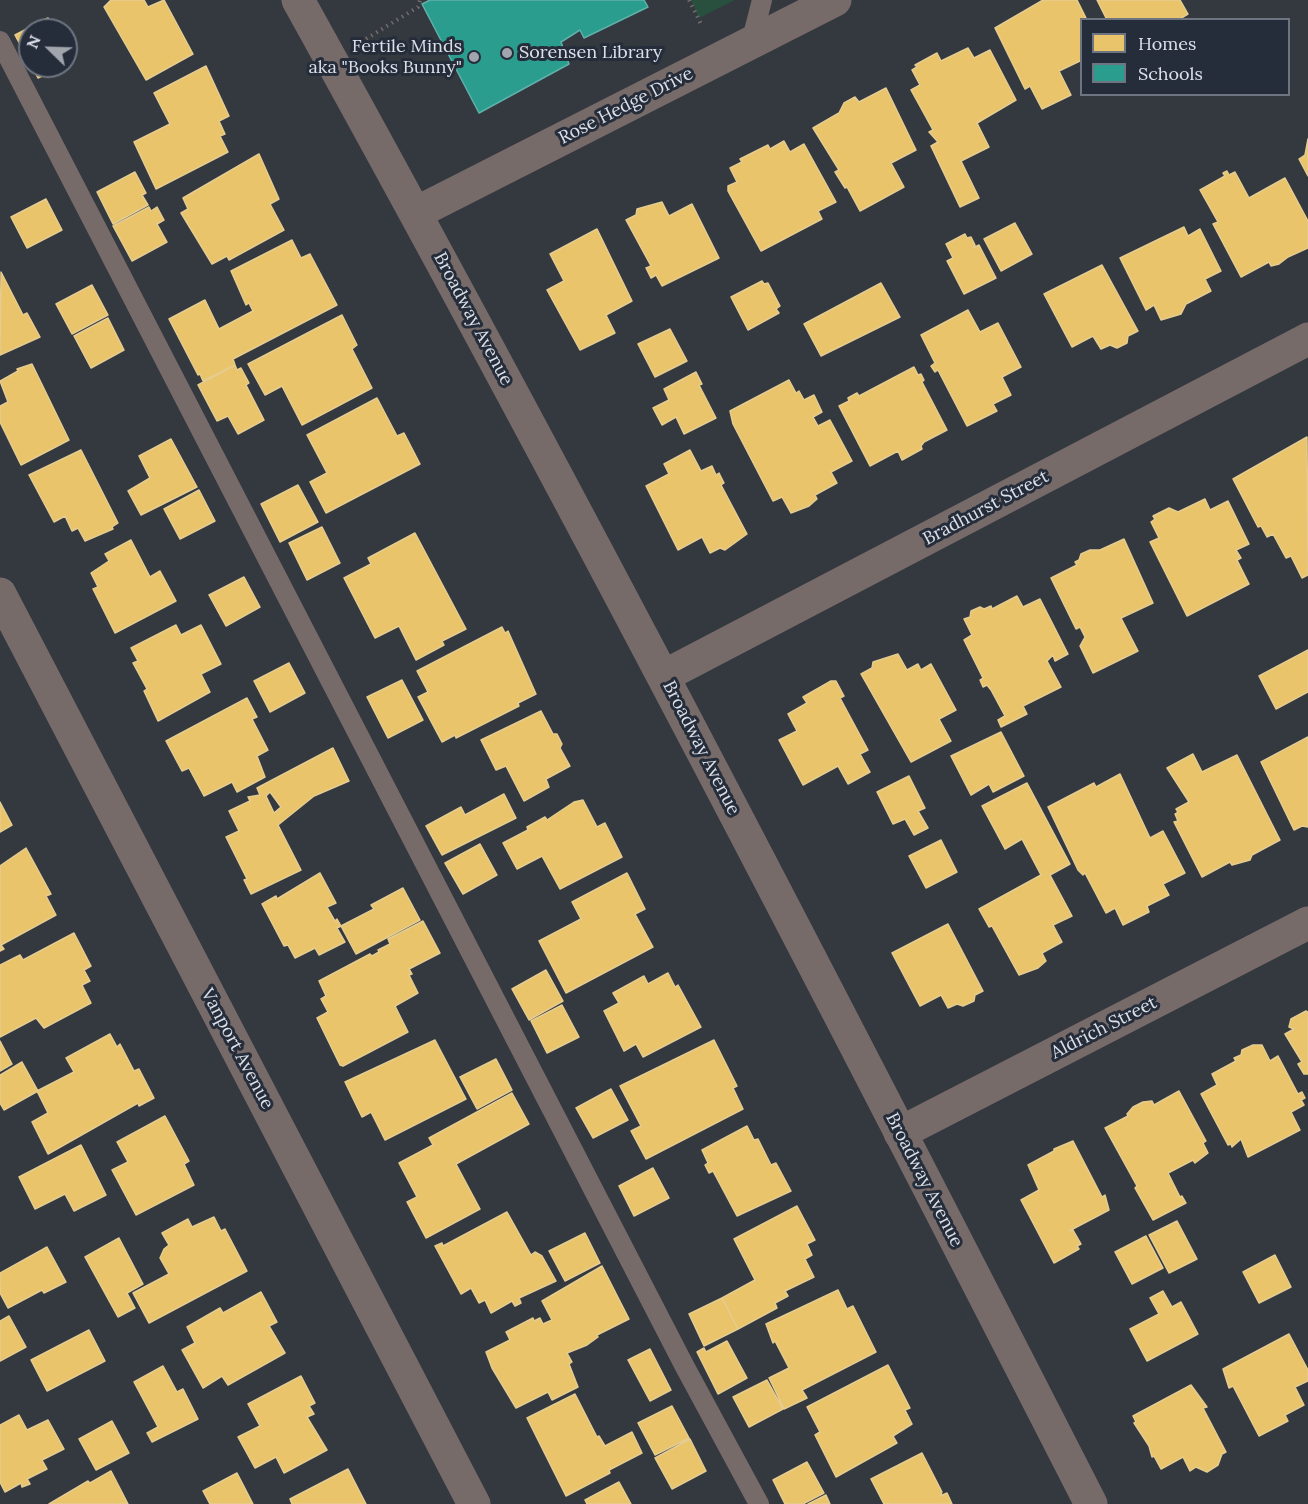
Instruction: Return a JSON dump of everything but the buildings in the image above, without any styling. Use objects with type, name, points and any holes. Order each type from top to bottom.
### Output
[{"type":"street","name":"Broadway Avenue","points":[[298,0],[416,213],[664,676],[1091,1504]]},
{"type":"street","name":"Rose Hedge Drive","points":[[416,213],[835,0]]},
{"type":"street","name":"Bradhurst Street","points":[[664,676],[1308,339]]},
{"type":"street","name":"Vanport Avenue","points":[[0,594],[474,1504]]},
{"type":"street","name":"Aldrich Street","points":[[900,1133],[1308,923]]},
{"type":"lane","points":[[751,43],[762,0]]},
{"type":"lane","points":[[0,41],[685,1367],[759,1504]]},
{"type":"path","points":[[332,60],[418,8],[420,0]]},
{"type":"green space","points":[[691,0],[735,0],[699,18]]},
{"type":"place","name":"Sorensen Library","points":[[507,53]]},
{"type":"place","name":"Fertile Minds aka \"Books Bunny\"","points":[[474,57]]}]
